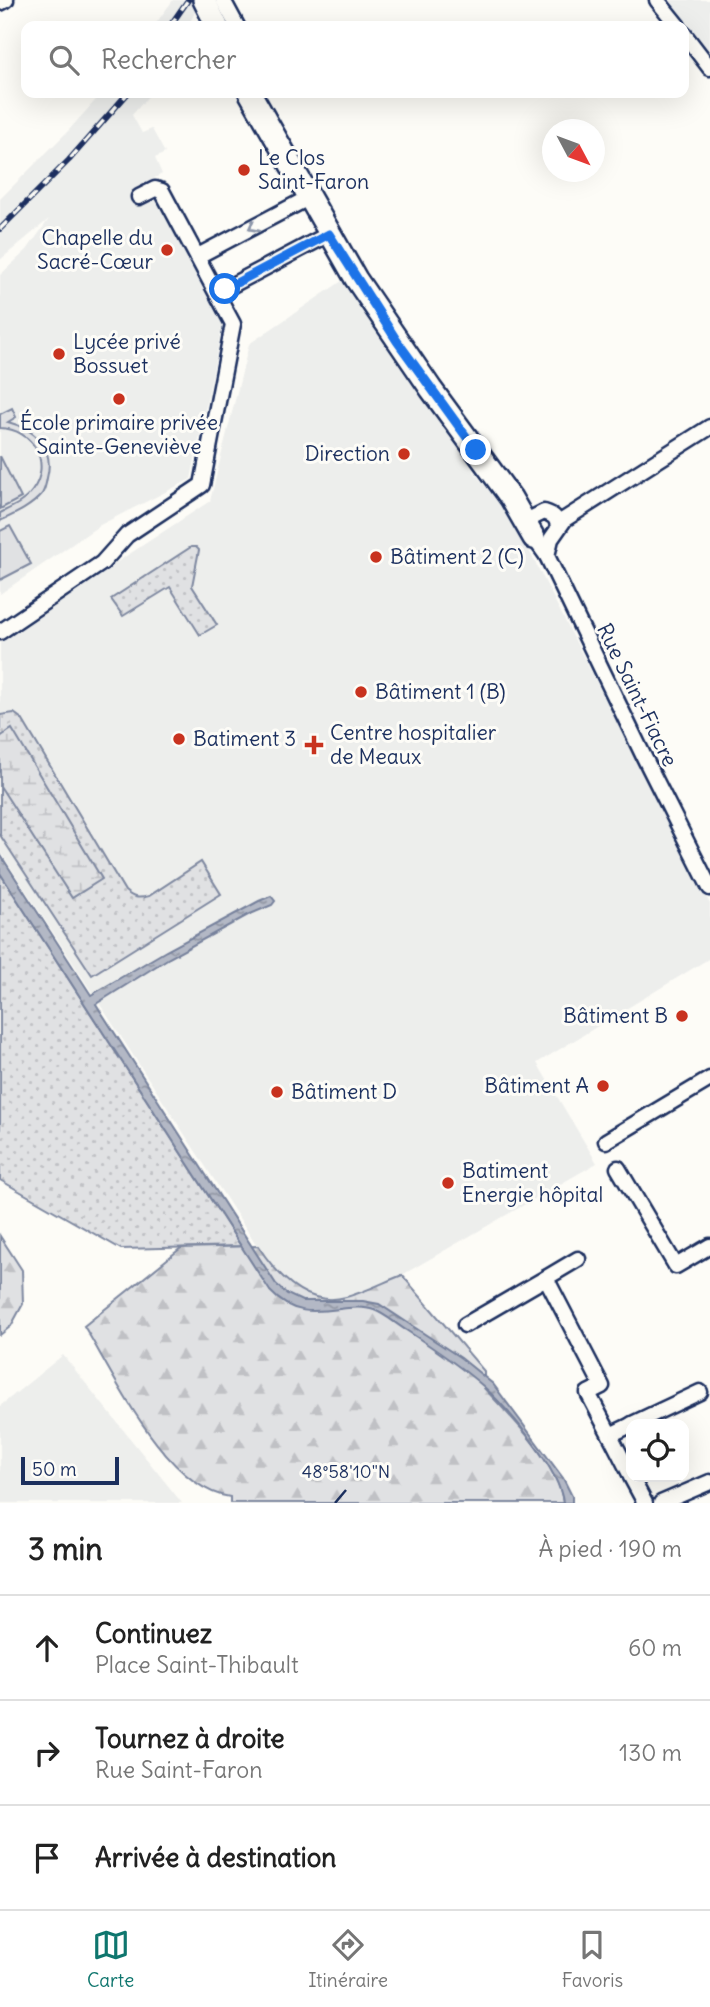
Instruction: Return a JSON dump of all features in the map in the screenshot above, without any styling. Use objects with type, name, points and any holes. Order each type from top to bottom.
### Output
[{"type":"street","points":[[0,3],[6,0]]},
{"type":"street","points":[[204,0],[214,21]]},
{"type":"street","points":[[223,0],[234,21]]},
{"type":"street","points":[[657,0],[674,21]]},
{"type":"street","points":[[689,41],[710,68]]},
{"type":"street","points":[[258,98],[308,198],[404,352],[540,524],[574,514],[710,426]]},
{"type":"street","points":[[0,632],[102,564],[127,535],[202,485],[233,324],[162,191],[155,189],[139,197]]},
{"type":"street","points":[[198,256],[308,198]]},
{"type":"street","points":[[217,293],[329,234]]},
{"type":"street","name":"Rue Saint-Fiacre","points":[[540,524],[547,556],[643,757],[710,888]]},
{"type":"street","points":[[606,1141],[710,1079]]},
{"type":"street","points":[[618,1168],[676,1266],[710,1246]]},
{"type":"street","points":[[465,1325],[578,1259]]},
{"type":"street","points":[[546,1278],[602,1386],[588,1393],[626,1467]]},
{"type":"street","points":[[644,1419],[700,1392]]},
{"type":"street","points":[[610,1435],[626,1428]]},
{"type":"street","points":[[634,1482],[645,1503]]},
{"type":"street","points":[[661,1503],[710,1482]]},
{"type":"shaded area","points":[[173,0],[190,0],[196,10],[190,21],[158,21]]},
{"type":"shaded area","points":[[670,0],[710,0],[710,57],[689,28],[689,21],[684,21]]},
{"type":"shaded area","points":[[98,98],[147,98],[132,115],[142,133],[152,129],[165,153],[155,158],[162,174],[144,184],[152,198],[160,199],[223,323],[191,479],[100,525],[0,594],[0,275],[27,250],[49,219],[0,260],[0,199]]},
{"type":"shaded area","name":"Centre hospitalier de Meaux","points":[[342,281],[477,476],[513,519],[710,904],[710,958],[537,1063],[597,1163],[402,1275],[344,1298],[316,1299],[289,1284],[271,1267],[0,851],[0,639],[210,501],[249,344]]},
{"type":"shaded area","points":[[63,1355],[182,1503],[0,1503],[0,1406]]},
{"type":"green space","points":[[12,408],[16,417],[8,422],[27,429],[41,441],[49,467],[46,484],[38,499],[0,521],[0,513],[29,495],[38,480],[40,469],[40,459],[30,441],[22,434],[0,428],[0,414]]},
{"type":"green space","points":[[0,456],[21,498],[0,509]]},
{"type":"green space","points":[[10,526],[31,564],[0,580],[0,531]]},
{"type":"green space","points":[[191,547],[199,550],[192,586],[217,625],[200,635],[170,587],[123,616],[111,599]]},
{"type":"green space","points":[[14,713],[22,719],[125,891],[136,897],[149,896],[201,862],[221,894],[92,975],[0,835],[0,715]]},
{"type":"green space","points":[[12,729],[102,879],[72,898],[0,786],[0,737]]},
{"type":"green space","points":[[0,873],[241,1246],[121,1249],[0,1180]]},
{"type":"green space","points":[[0,1236],[22,1270],[23,1304],[11,1326],[0,1335]]},
{"type":"green space","points":[[258,1246],[284,1278],[318,1298],[346,1297],[402,1275],[484,1371],[484,1388],[544,1457],[560,1488],[563,1503],[230,1503],[230,1497],[207,1489],[185,1474],[145,1427],[84,1326],[181,1248]]},
{"type":"water","points":[[0,854],[91,995],[166,951],[271,896],[275,901],[272,905],[169,958],[96,1004],[276,1284],[287,1294],[302,1301],[363,1301],[379,1304],[461,1358],[493,1384],[563,1478],[572,1496],[572,1503],[563,1503],[560,1489],[543,1457],[506,1409],[483,1386],[445,1356],[374,1310],[358,1307],[306,1311],[288,1305],[270,1291],[0,873]]},
{"type":"railway","points":[[173,21],[188,0]]},
{"type":"railway","points":[[0,229],[69,160],[124,98]]},
{"type":"place","name":"Le Clos Saint-Faron","points":[[244,170]]},
{"type":"place","name":"Chapelle du Sacré-Cœur","points":[[167,250]]},
{"type":"place","name":"Lycée privé Bossuet","points":[[59,354]]},
{"type":"place","name":"École primaire privée Sainte-Geneviève","points":[[119,399]]},
{"type":"place","name":"Direction","points":[[404,454]]},
{"type":"place","name":"Bâtiment 2 (C)","points":[[376,557]]},
{"type":"place","name":"Bâtiment 1 (B)","points":[[361,692]]},
{"type":"place","name":"Batiment 3","points":[[179,739]]},
{"type":"place","name":"Centre hospitalier de Meaux","points":[[314,745]]},
{"type":"place","name":"Bâtiment B","points":[[682,1016]]},
{"type":"place","name":"Bâtiment A","points":[[603,1086]]},
{"type":"place","name":"Bâtiment D","points":[[277,1092]]},
{"type":"place","name":"Batiment Energie hôpital","points":[[448,1183]]},
{"type":"route","points":[[225,289],[329,234],[430,390],[476,450]]}]
